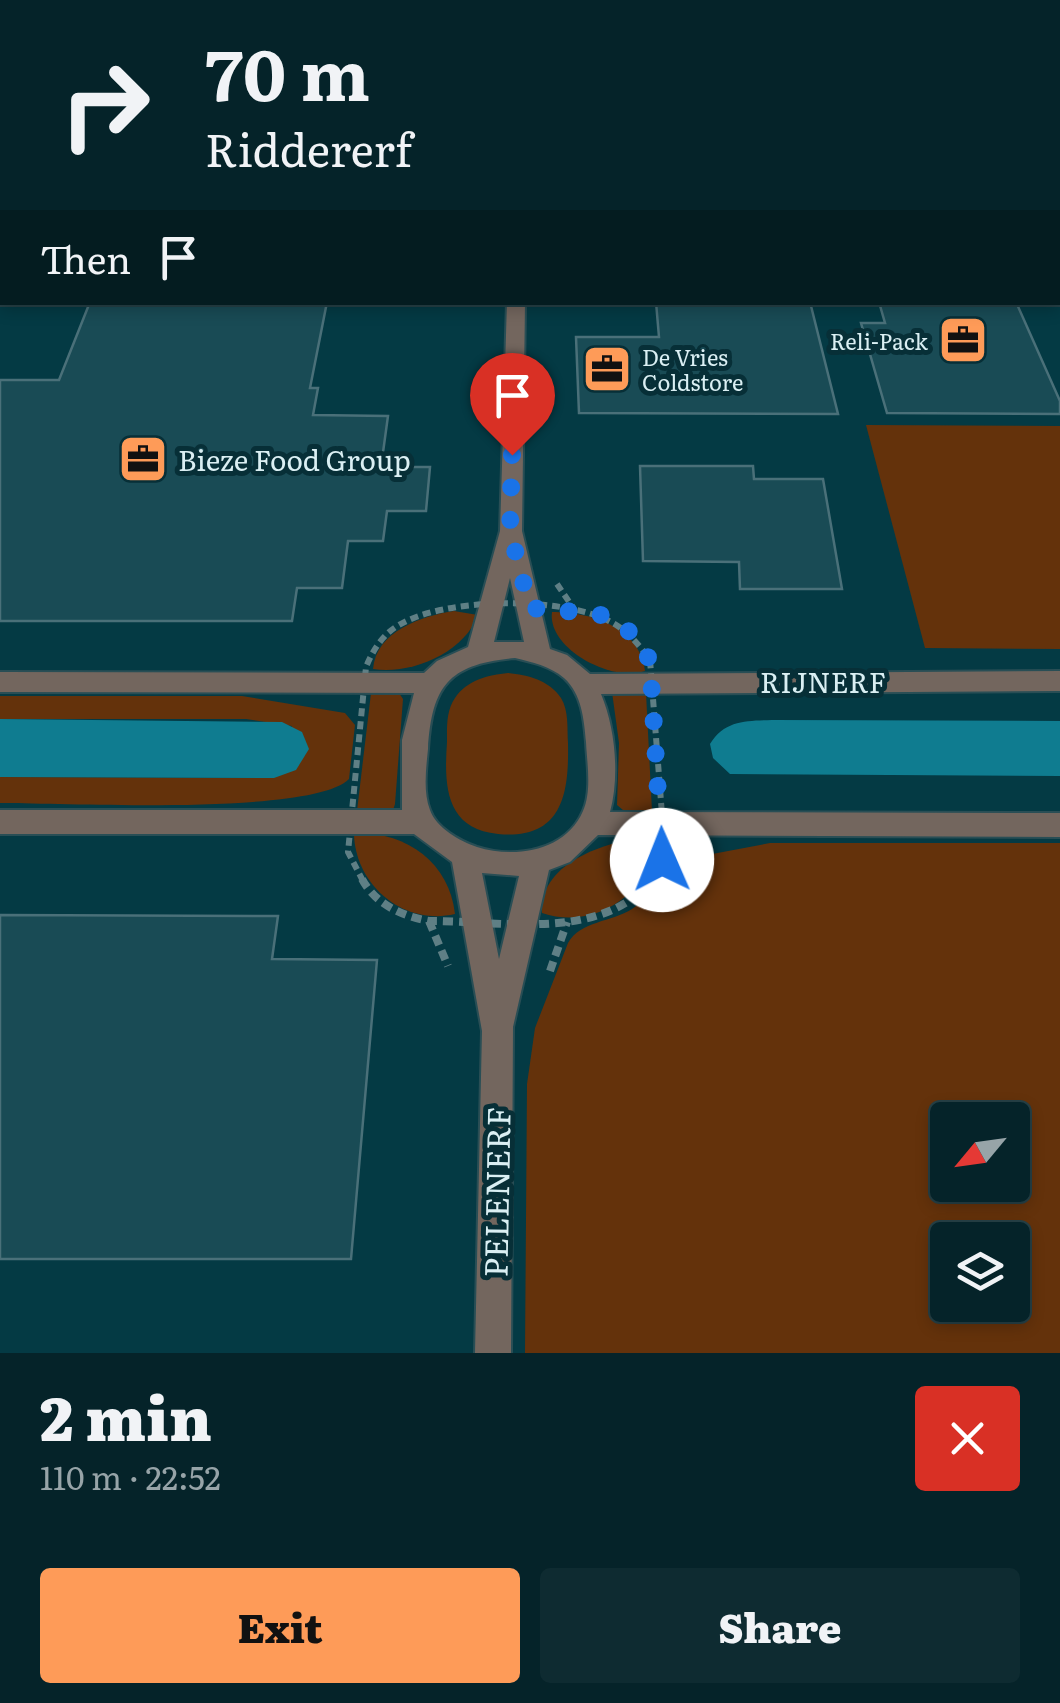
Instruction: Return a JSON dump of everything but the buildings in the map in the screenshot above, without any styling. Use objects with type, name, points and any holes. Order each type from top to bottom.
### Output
[{"type":"street","points":[[478,652],[510,531],[516,305]]},
{"type":"street","points":[[510,531],[539,653]]},
{"type":"street","points":[[516,649],[539,653],[562,662],[585,684],[598,711],[602,793],[592,823],[566,848],[537,860],[490,865],[464,858],[444,846],[420,822],[412,791],[416,711],[430,682],[451,665],[478,652],[516,649]]},
{"type":"street","name":"RIJNERF","points":[[585,684],[1060,681]]},
{"type":"street","points":[[0,682],[430,682]]},
{"type":"street","points":[[0,822],[420,822]]},
{"type":"street","points":[[592,823],[1060,825]]},
{"type":"street","name":"PELENERF","points":[[464,858],[498,1031],[493,1353]]},
{"type":"street","name":"PELENERF","points":[[498,1031],[537,860]]},
{"type":"path","points":[[454,607],[530,608],[584,610],[614,621],[642,646],[650,660],[662,823],[662,860],[654,878],[624,908],[586,920],[429,922],[386,907],[370,894],[352,867],[349,822],[364,682],[374,648],[410,618],[454,607]]},
{"type":"shaded area","points":[[0,305],[1060,305],[1060,1353],[0,1353]]},
{"type":"shaded area","points":[[866,425],[1060,426],[1060,649],[925,648]]},
{"type":"shaded area","points":[[454,611],[478,615],[449,650],[419,665],[373,669],[382,645],[392,635],[415,622]]},
{"type":"shaded area","points":[[552,612],[597,619],[623,633],[641,656],[645,671],[616,672],[585,660],[560,639],[553,626]]},
{"type":"shaded area","points":[[508,673],[550,687],[561,698],[567,720],[567,779],[558,810],[549,821],[520,834],[498,834],[467,824],[452,802],[446,774],[447,725],[452,703],[472,683]]},
{"type":"shaded area","points":[[612,692],[646,693],[652,811],[623,810],[617,805],[619,743]]},
{"type":"shaded area","points":[[371,693],[399,693],[403,699],[393,810],[357,811]]},
{"type":"shaded area","points":[[0,696],[242,696],[345,713],[355,725],[349,779],[326,791],[239,803],[0,803],[0,777],[274,778],[292,726],[246,719],[0,719]]},
{"type":"shaded area","points":[[354,835],[393,838],[423,854],[444,879],[455,914],[418,914],[386,898],[363,871]]},
{"type":"shaded area","points":[[653,836],[657,841],[643,877],[616,903],[581,917],[542,913],[544,895],[565,866],[599,848]]},
{"type":"shaded area","points":[[770,843],[1060,843],[1060,1353],[525,1353],[527,1084],[535,1028],[573,936],[632,909],[675,861]]},
{"type":"water","points":[[0,719],[282,722],[302,732],[309,749],[296,770],[274,778],[0,777]]},
{"type":"water","points":[[1060,721],[1060,776],[730,774],[713,758],[710,744],[722,730],[745,722]]},
{"type":"place","name":"Reli-Pack","points":[[963,340]]},
{"type":"place","name":"De Vries Coldstore","points":[[607,369]]},
{"type":"place","name":"Bieze Food Group","points":[[143,459]]},
{"type":"route","points":[[512,455],[510,531],[530,608],[568,608],[599,614],[630,632],[650,660],[664,840],[662,860]]}]
